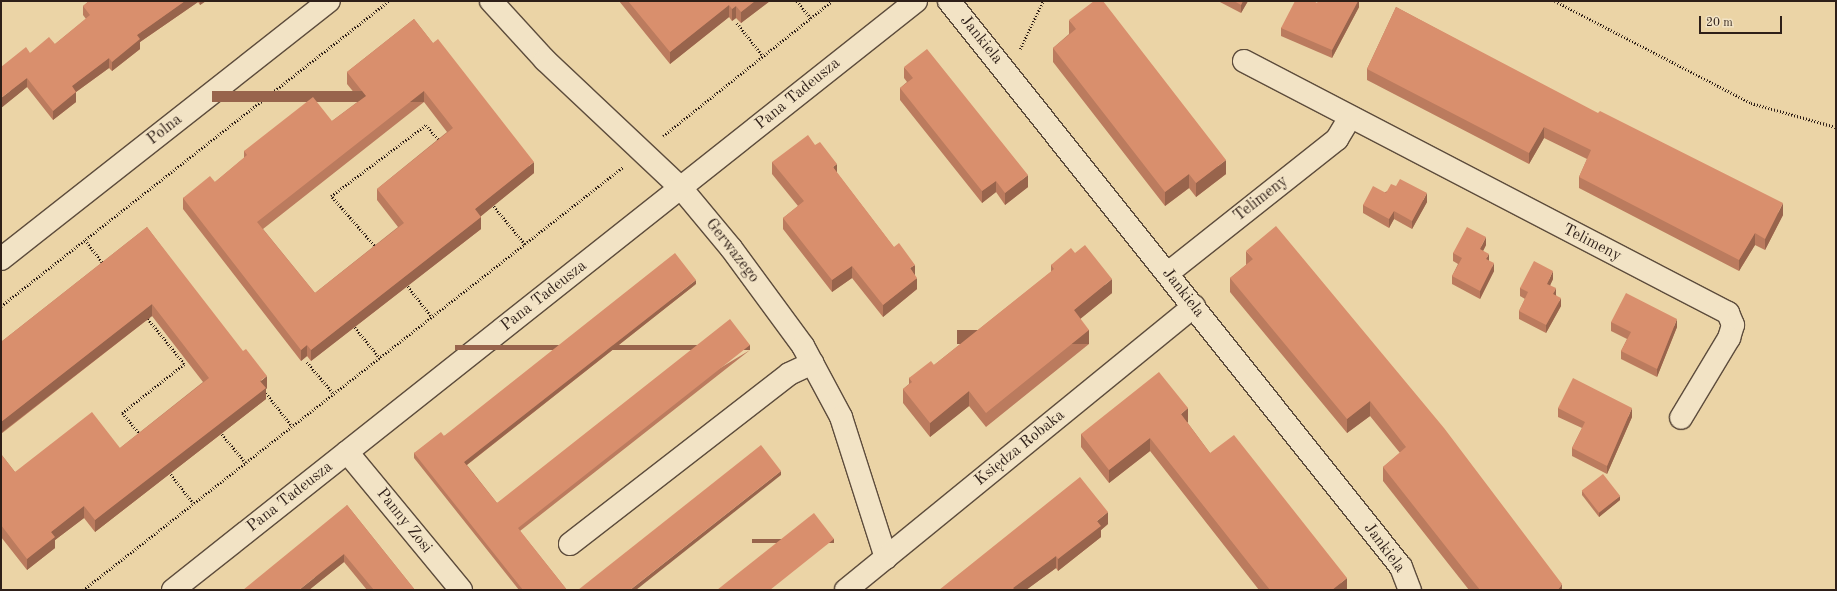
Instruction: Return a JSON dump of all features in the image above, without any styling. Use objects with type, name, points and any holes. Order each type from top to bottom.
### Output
[{"type":"street","name":"Polna","points":[[3,252],[329,1]]},
{"type":"street","name":"Gerwazego","points":[[491,1],[546,60],[644,151],[681,188],[731,248],[813,363],[841,417],[886,558]]},
{"type":"street","name":"Pana Tadeusza","points":[[173,590],[916,1]]},
{"type":"street","name":"Jankiela","points":[[949,1],[1168,273],[1400,568],[1410,590]]},
{"type":"street","name":"Telimeny","points":[[1244,61],[1349,118],[1728,313],[1733,325],[1729,338],[1681,418]]},
{"type":"street","name":"Telimeny","points":[[1168,273],[1337,139],[1349,118]]},
{"type":"street","name":"Księdza Robaka","points":[[846,590],[1194,306]]},
{"type":"street","points":[[570,544],[789,374],[813,363]]},
{"type":"street","name":"Panny Zosi","points":[[348,452],[461,590]]},
{"type":"path","points":[[1,306],[389,1]]},
{"type":"path","points":[[797,1],[811,18]]},
{"type":"path","points":[[83,590],[644,151],[832,1]]},
{"type":"path","points":[[1000,65],[1019,50],[1043,1]]},
{"type":"path","points":[[1555,1],[1751,104],[1836,127]]},
{"type":"path","points":[[737,23],[763,56]]},
{"type":"path","points":[[379,251],[331,196],[426,125],[446,149]]},
{"type":"path","points":[[490,202],[525,244]]},
{"type":"path","points":[[85,240],[110,271]]},
{"type":"path","points":[[403,281],[432,317]]},
{"type":"path","points":[[141,437],[122,413],[184,364],[144,314]]},
{"type":"path","points":[[353,325],[380,358]]},
{"type":"path","points":[[307,362],[334,394]]},
{"type":"path","points":[[266,393],[292,426]]},
{"type":"path","points":[[220,431],[246,463]]},
{"type":"path","points":[[165,467],[194,503]]},
{"type":"building","points":[[89,1],[185,1],[137,35],[140,39],[112,62],[109,58],[72,86],[76,92],[53,111],[27,78],[1,98],[1,67],[26,47],[30,53],[49,37],[55,44],[90,15],[83,6]]},
{"type":"building","points":[[628,1],[755,1],[741,12],[736,6],[732,9],[729,5],[670,52]]},
{"type":"building","points":[[1094,1],[1103,1],[1226,160],[1196,183],[1189,174],[1165,192],[1053,48],[1076,29],[1069,20]]},
{"type":"building","points":[[1234,1],[1243,1],[1241,5]]},
{"type":"building","points":[[1295,1],[1314,1],[1317,3],[1318,1],[1358,1],[1332,50],[1281,28]]},
{"type":"building","points":[[1396,7],[1598,113],[1600,111],[1783,203],[1765,239],[1755,233],[1739,260],[1579,177],[1591,150],[1544,127],[1529,153],[1367,69]]},
{"type":"building","points":[[414,19],[433,43],[438,39],[534,162],[475,209],[481,217],[311,350],[307,345],[301,350],[183,198],[210,176],[215,182],[247,155],[244,151],[313,97],[332,121],[366,96],[347,72]],"holes":[[[424,91],[453,128],[377,189],[404,223],[315,293],[257,222]]]},
{"type":"building","points":[[927,49],[1028,175],[1005,193],[996,181],[982,191],[900,88],[913,78],[904,67]]},
{"type":"building","points":[[808,135],[815,145],[820,142],[837,164],[833,167],[894,247],[899,243],[915,265],[910,268],[917,278],[883,305],[852,266],[832,280],[783,218],[804,201],[772,162]]},
{"type":"building","points":[[1400,179],[1427,193],[1412,221],[1394,211],[1389,219],[1363,205],[1373,186],[1386,193],[1391,184],[1396,186]]},
{"type":"building","points":[[1276,226],[1444,428],[1562,584],[1558,590],[1480,590],[1383,467],[1406,447],[1370,401],[1347,419],[1230,278],[1253,259],[1246,251]]},
{"type":"building","points":[[147,227],[243,351],[246,349],[267,376],[260,381],[266,388],[95,520],[84,506],[51,532],[55,537],[27,559],[1,525],[1,454],[15,472],[92,412],[120,448],[209,378],[152,304],[1,422],[1,342]]},
{"type":"building","points":[[1467,227],[1486,237],[1480,249],[1489,254],[1486,259],[1494,263],[1480,291],[1452,276],[1462,258],[1453,253]]},
{"type":"building","points":[[1085,245],[1112,279],[1074,310],[1089,330],[986,413],[969,391],[930,423],[903,389],[912,382],[909,378],[931,361],[934,365],[1054,269],[1051,265],[1071,248],[1075,253]]},
{"type":"building","points":[[675,253],[696,280],[464,462],[497,503],[730,319],[750,345],[518,528],[567,590],[523,590],[414,453],[441,432],[444,436]]},
{"type":"building","points":[[1534,261],[1553,271],[1547,284],[1556,288],[1553,294],[1561,298],[1546,325],[1519,311],[1528,292],[1520,288]]},
{"type":"building","points":[[1626,293],[1677,319],[1657,369],[1621,351],[1631,332],[1611,322]]},
{"type":"building","points":[[1159,372],[1188,408],[1181,414],[1210,453],[1234,435],[1347,578],[1332,590],[1270,590],[1150,438],[1109,470],[1081,434]]},
{"type":"building","points":[[1573,378],[1632,408],[1607,466],[1572,448],[1585,422],[1558,408]]},
{"type":"building","points":[[761,445],[781,471],[630,590],[578,590]]},
{"type":"building","points":[[1603,474],[1620,496],[1599,513],[1582,491]]},
{"type":"building","points":[[1080,477],[1108,512],[1097,521],[1101,526],[1058,559],[1056,556],[1013,588],[1015,590],[939,590]]},
{"type":"building","points":[[347,505],[415,590],[374,590],[344,554],[299,590],[243,590]]},
{"type":"building","points":[[814,513],[834,539],[770,590],[717,590]]}]
